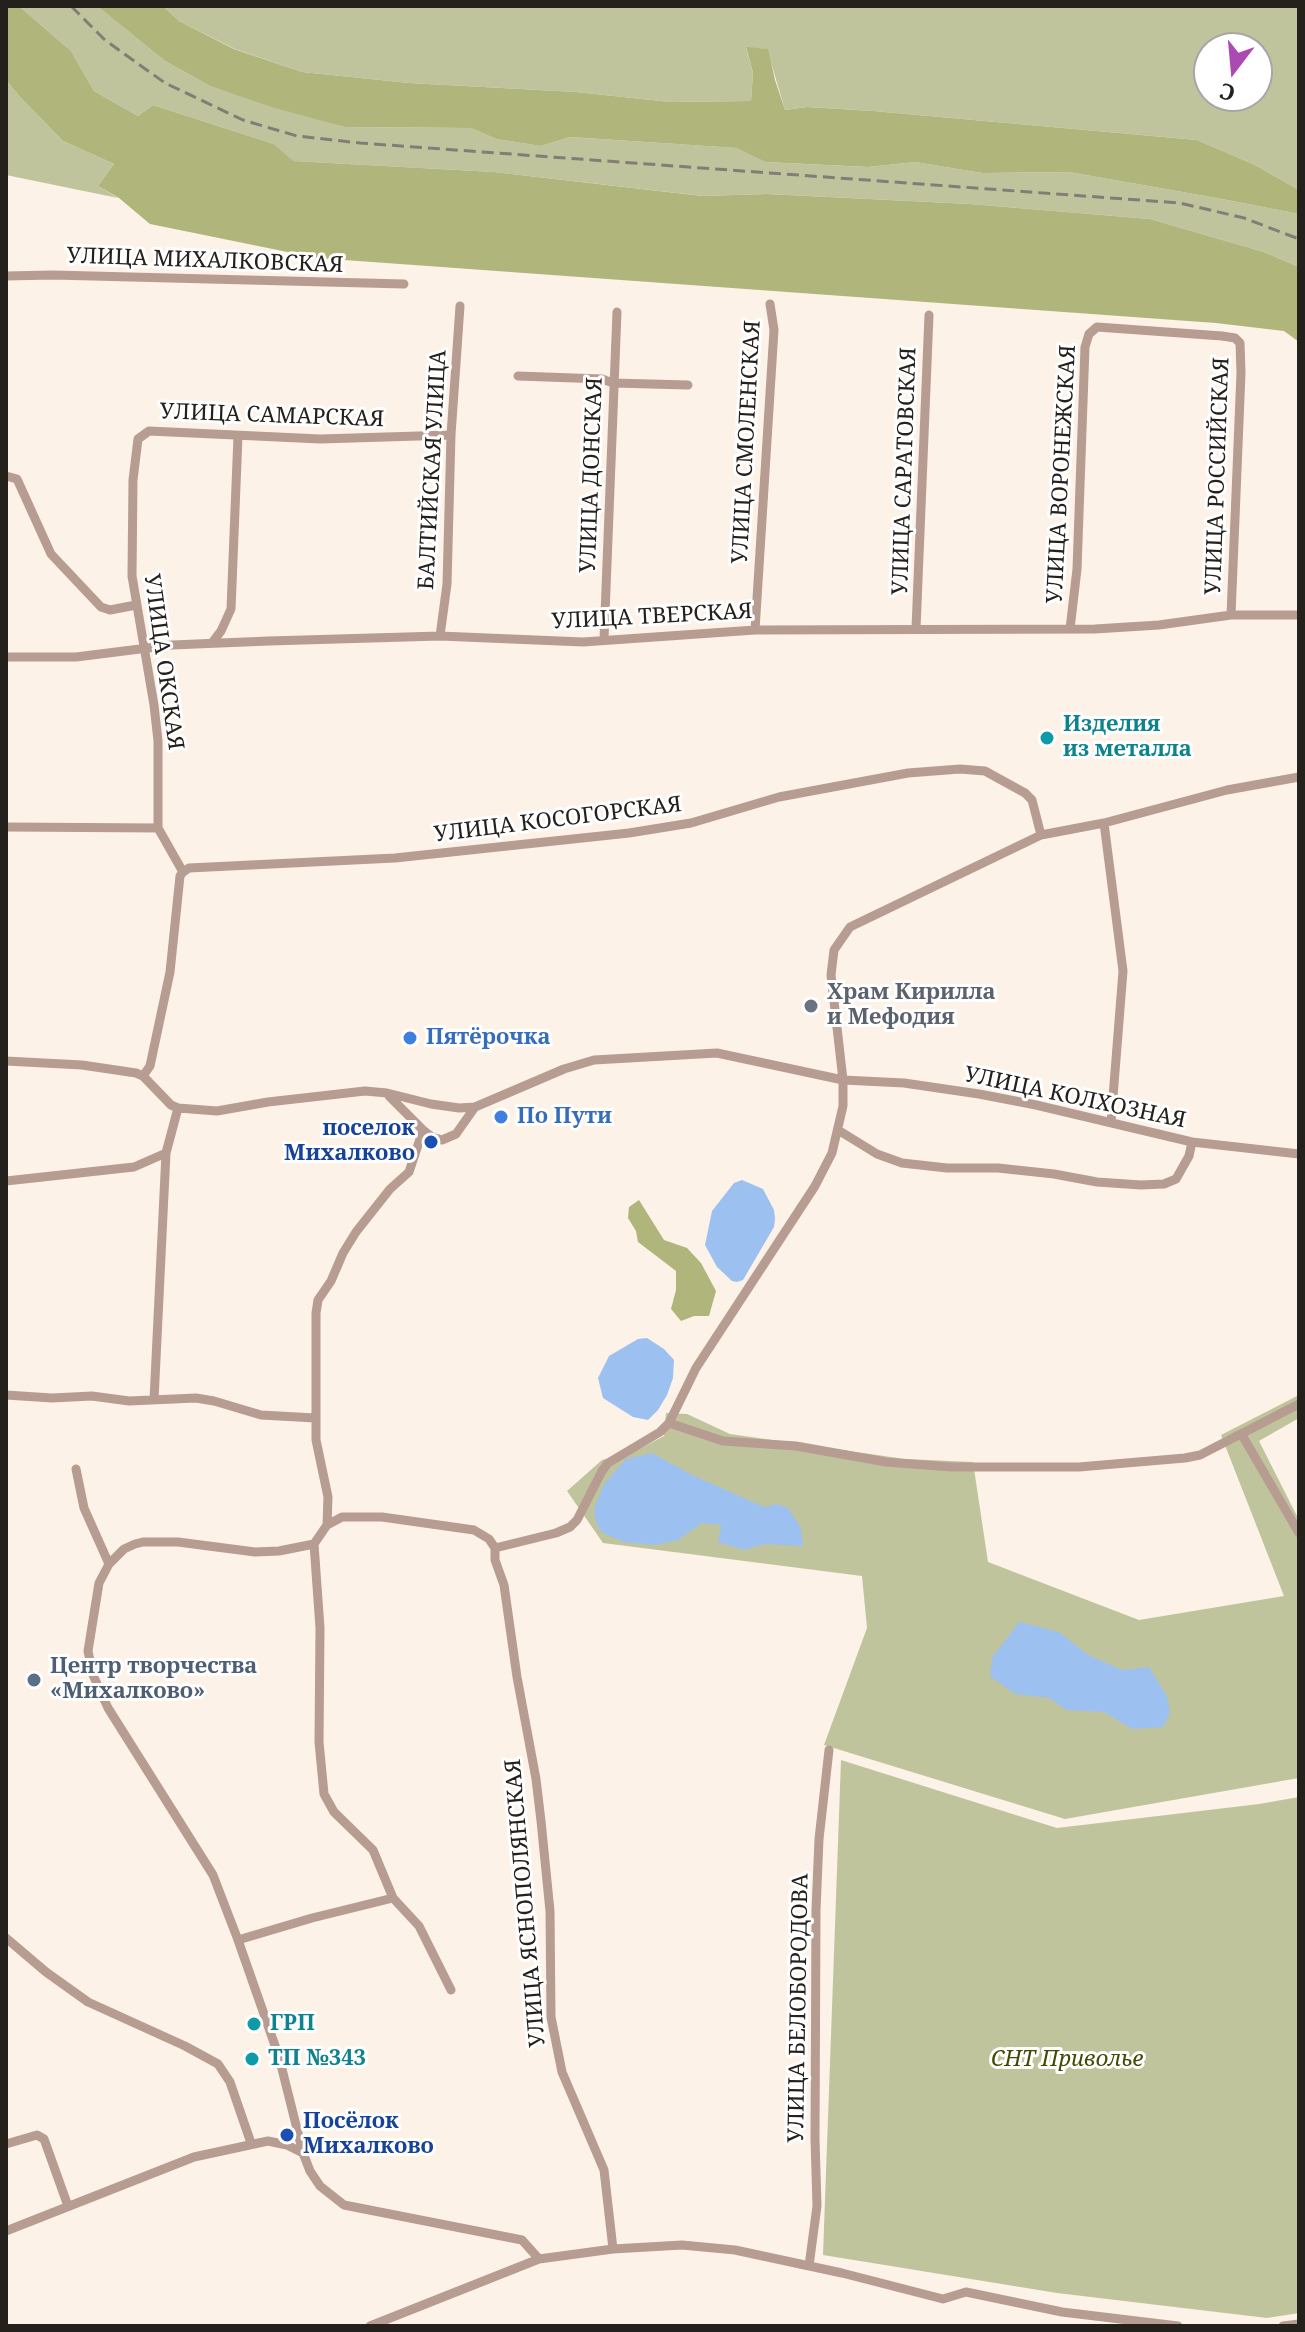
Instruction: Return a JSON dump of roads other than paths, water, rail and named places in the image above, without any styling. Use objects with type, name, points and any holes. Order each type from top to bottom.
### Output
[{"type":"street","name":"УЛИЦА МИХАЛКОВСКАЯ","points":[[6,276],[404,284]]},
{"type":"street","name":"УЛИЦА СМОЛЕНСКАЯ","points":[[755,630],[774,330],[770,304]]},
{"type":"street","name":"БАЛТИЙСКАЯ УЛИЦА","points":[[440,636],[447,584],[451,435],[460,306]]},
{"type":"street","name":"УЛИЦА ДОНСКАЯ","points":[[604,639],[617,312]]},
{"type":"street","name":"УЛИЦА САРАТОВСКАЯ","points":[[916,628],[929,315]]},
{"type":"street","name":"УЛИЦА РОССИЙСКАЯ","points":[[1099,327],[1222,336],[1237,340],[1241,345],[1231,615]]},
{"type":"street","name":"УЛИЦА ВОРОНЕЖСКАЯ","points":[[1070,629],[1077,569],[1085,351],[1089,334],[1099,327]]},
{"type":"street","points":[[518,376],[688,385]]},
{"type":"street","name":"УЛИЦА САМАРСКАЯ","points":[[141,435],[150,431],[347,440],[451,435]]},
{"type":"street","name":"УЛИЦА ОКСКАЯ","points":[[141,435],[137,441],[133,480],[132,576],[158,741],[158,828],[183,872]]},
{"type":"street","points":[[212,643],[231,609],[238,436]]},
{"type":"street","points":[[6,476],[17,479],[47,548],[104,609],[136,605]]},
{"type":"street","name":"УЛИЦА ТВЕРСКАЯ","points":[[6,657],[76,657],[212,643],[440,636],[583,642],[755,630],[1070,629],[1159,625],[1231,615],[1299,615]]},
{"type":"street","name":"УЛИЦА КОСОГОРСКАЯ","points":[[183,872],[189,868],[395,858],[629,833],[691,823],[779,797],[908,773],[960,769],[985,771],[1025,793],[1032,800],[1041,835]]},
{"type":"street","points":[[539,2259],[522,2240],[344,2205],[320,2186],[310,2171],[279,2057],[213,1875],[108,1708],[93,1675],[88,1658],[99,1583],[109,1564],[124,1549],[143,1542],[178,1542],[255,1552],[287,1550],[314,1544],[327,1525],[342,1517],[382,1517],[478,1532],[489,1539],[495,1548],[570,1527],[577,1520],[608,1463],[660,1432],[669,1423],[696,1368],[815,1186],[832,1153],[843,1106],[843,1080],[831,975],[834,950],[853,924],[1041,835],[1104,823],[1227,790],[1299,777]]},
{"type":"street","points":[[1104,823],[1123,971],[1111,1122]]},
{"type":"street","points":[[6,827],[158,828]]},
{"type":"street","points":[[143,1076],[150,1066],[170,972],[180,876],[183,872]]},
{"type":"street","name":"УЛИЦА КОЛХОЗНАЯ","points":[[475,1107],[564,1069],[594,1060],[717,1053],[843,1080],[927,1086],[1036,1105],[1192,1142],[1299,1154]]},
{"type":"street","points":[[6,1061],[128,1071],[143,1076],[171,1105],[178,1108],[222,1111],[355,1091],[387,1093],[459,1108],[475,1107]]},
{"type":"street","points":[[387,1093],[421,1133],[453,1142],[475,1107]]},
{"type":"street","points":[[154,1400],[166,1153],[178,1108]]},
{"type":"street","points":[[838,1130],[877,1154],[902,1163],[947,1168],[1008,1169],[1141,1185],[1164,1184],[1176,1179],[1189,1156],[1192,1142]]},
{"type":"street","points":[[327,1525],[328,1497],[316,1440],[315,1418],[318,1300],[356,1232],[390,1189],[409,1172],[421,1133]]},
{"type":"street","points":[[6,1181],[134,1167],[166,1153]]},
{"type":"street","points":[[6,1395],[52,1398],[92,1396],[129,1401],[196,1398],[261,1415],[315,1418]]},
{"type":"street","points":[[669,1423],[723,1441],[796,1446],[886,1462],[981,1467],[1079,1467],[1200,1455],[1299,1404]]},
{"type":"street","points":[[1242,1435],[1299,1533]]},
{"type":"street","points":[[76,1469],[84,1508],[109,1564]]},
{"type":"street","points":[[314,1544],[320,1628],[319,1742],[322,1788],[334,1812],[373,1850],[393,1898],[419,1926],[451,1990]]},
{"type":"street","name":"УЛИЦА ЯСНОПОЛЯНСКАЯ","points":[[495,1548],[495,1560],[504,1585],[539,1807],[550,1911],[551,2017],[562,2072],[604,2170],[613,2249]]},
{"type":"street","name":"УЛИЦА БЕЛОБОРОДОВА","points":[[809,2266],[817,2206],[816,1910],[819,1839],[829,1750]]},
{"type":"street","points":[[238,1940],[393,1898]]},
{"type":"street","points":[[6,1938],[88,2002],[218,2064],[229,2078],[251,2143]]},
{"type":"street","points":[[6,2144],[37,2135],[44,2139],[68,2206]]},
{"type":"street","points":[[6,2231],[194,2157],[268,2141],[303,2153]]},
{"type":"street","points":[[370,2326],[539,2259],[613,2249],[682,2245],[707,2246],[809,2266],[943,2299],[966,2292],[1062,2312],[1178,2326]]},
{"type":"street","points":[[1283,2326],[1299,2324]]},
{"type":"water","points":[[742,1180],[763,1189],[774,1210],[775,1219],[774,1227],[743,1280],[737,1282],[717,1267],[705,1245],[712,1211],[734,1183]]},
{"type":"water","points":[[647,1338],[674,1360],[673,1378],[667,1395],[648,1420],[633,1417],[603,1398],[598,1378],[609,1356],[638,1339]]},
{"type":"water","points":[[652,1453],[692,1475],[764,1507],[778,1504],[788,1508],[801,1528],[803,1546],[764,1544],[744,1550],[718,1542],[721,1525],[702,1523],[678,1540],[656,1545],[623,1542],[601,1532],[594,1509],[604,1484],[626,1459]]},
{"type":"water","points":[[1019,1622],[1059,1632],[1088,1655],[1122,1670],[1149,1667],[1167,1696],[1170,1713],[1163,1727],[1132,1729],[1104,1712],[1066,1710],[1049,1698],[1015,1694],[990,1676],[992,1658]]},
{"type":"railway","points":[[71,6],[105,40],[165,83],[243,120],[297,136],[1180,203],[1244,218],[1299,239]]},
{"type":"place","name":"Изделия из металла","points":[[1047,738]]},
{"type":"place","name":"Храм Кирилла и Мефодия","points":[[811,1006]]},
{"type":"place","name":"Пятёрочка","points":[[410,1038]]},
{"type":"place","name":"По Пути","points":[[501,1117]]},
{"type":"place","name":"поселок Михалково","points":[[431,1142]]},
{"type":"place","name":"Центр творчества «Михалково»","points":[[34,1680]]},
{"type":"place","name":"ГРП","points":[[254,2024]]},
{"type":"place","name":"ТП №343","points":[[252,2059]]},
{"type":"place","name":"Посёлок Михалково","points":[[287,2135]]},
{"type":"park label","name":"СНТ Приволье","points":[[1067,2060]]}]
